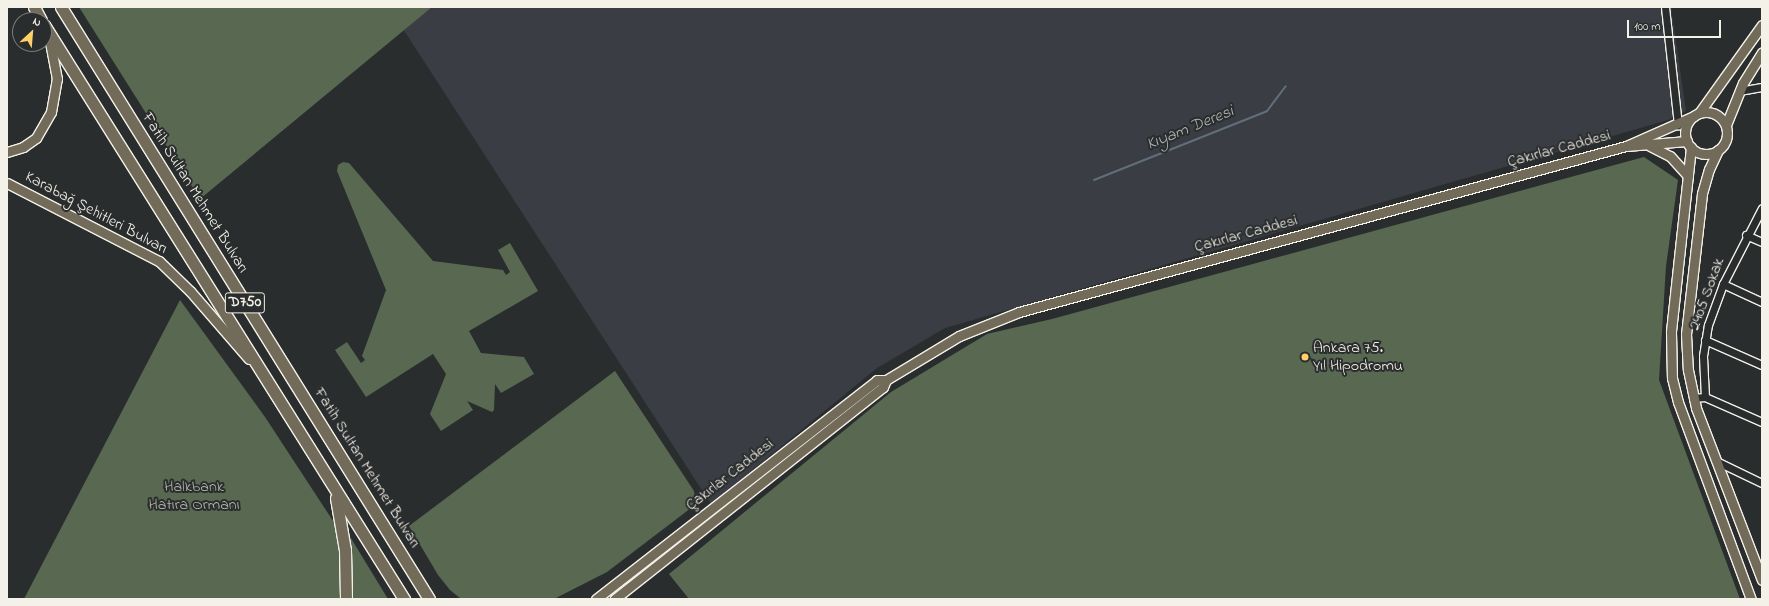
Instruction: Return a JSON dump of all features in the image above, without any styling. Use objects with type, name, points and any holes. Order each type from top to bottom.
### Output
[{"type":"highway","name":"Fatih Sultan Mehmet Bulvarı","points":[[61,7],[429,599]]},
{"type":"highway","name":"D750","points":[[52,37],[404,599]]},
{"type":"highway","points":[[334,487],[344,531],[346,599]]},
{"type":"highway","points":[[410,568],[438,599]]},
{"type":"main road","points":[[1752,599],[1678,402],[1672,378],[1671,332],[1688,176],[1689,144],[1686,129],[1762,25]]},
{"type":"main road","name":"Karabağ Şehitleri Bulvarı","points":[[7,152],[23,147],[36,138],[50,112],[57,79],[51,52]]},
{"type":"main road","points":[[1762,52],[1739,91],[1726,125],[1726,139],[1718,150],[1709,169],[1702,194],[1686,334],[1688,370],[1693,398],[1762,580]]},
{"type":"main road","points":[[1696,115],[1714,114],[1726,125]]},
{"type":"main road","name":"Çakırlar Caddesi","points":[[596,599],[877,380],[886,380],[959,336],[1013,314],[1626,146],[1678,125],[1696,115]]},
{"type":"main road","name":"Çakırlar Caddesi","points":[[1626,146],[1689,144]]},
{"type":"main road","points":[[1689,144],[1707,153],[1718,150]]},
{"type":"main road","points":[[1646,146],[1670,156],[1688,176]]},
{"type":"main road","name":"Karabağ Şehitleri Bulvarı","points":[[7,183],[159,261],[190,290],[266,379]]},
{"type":"main road","name":"Çakırlar Caddesi","points":[[615,599],[883,387],[886,380]]},
{"type":"main road","points":[[641,563],[649,572]]},
{"type":"street","points":[[1665,7],[1678,125]]},
{"type":"street","points":[[1739,91],[1762,87]]},
{"type":"street","name":"2405 Sokak","points":[[1705,397],[1702,372],[1705,340],[1724,284],[1746,235],[1762,208]]},
{"type":"street","points":[[1746,235],[1762,242]]},
{"type":"street","points":[[1724,284],[1762,302]]},
{"type":"street","points":[[1705,340],[1762,364]]},
{"type":"street","points":[[1693,398],[1705,397],[1762,422]]},
{"type":"street","points":[[1716,461],[1762,482]]},
{"type":"shaded area","points":[[432,7],[1671,7],[1686,111],[1668,120],[945,328],[877,368],[711,504],[403,29]]},
{"type":"green space","points":[[79,7],[432,7],[200,199]]},
{"type":"green space","name":"Ankara 75. Yıl Hipodromu","points":[[1644,157],[1678,180],[1666,266],[1659,380],[1740,599],[689,599],[669,574],[891,392],[987,334],[1052,319]]},
{"type":"green space","points":[[343,162],[349,163],[433,261],[503,270],[506,275],[510,272],[498,250],[510,243],[538,291],[469,331],[481,353],[524,357],[534,374],[501,393],[495,384],[494,410],[492,412],[467,401],[473,410],[441,431],[430,414],[446,374],[433,354],[366,397],[335,350],[347,342],[361,363],[365,360],[362,356],[386,290],[337,171],[338,165]]},
{"type":"green space","name":"Halkbank Hatıra Ormanı","points":[[180,300],[265,417],[339,530],[340,599],[24,599]]},
{"type":"green space","points":[[615,371],[694,491],[695,498],[691,508],[607,572],[554,599],[461,599],[450,590],[438,575],[409,526]]},
{"type":"green space","points":[[349,535],[388,599],[350,599]]},
{"type":"waterway","name":"Kıyam Deresi","points":[[1094,180],[1267,111],[1286,86]]},
{"type":"place","name":"Ankara 75. Yıl Hipodromu","points":[[1305,357]]}]
